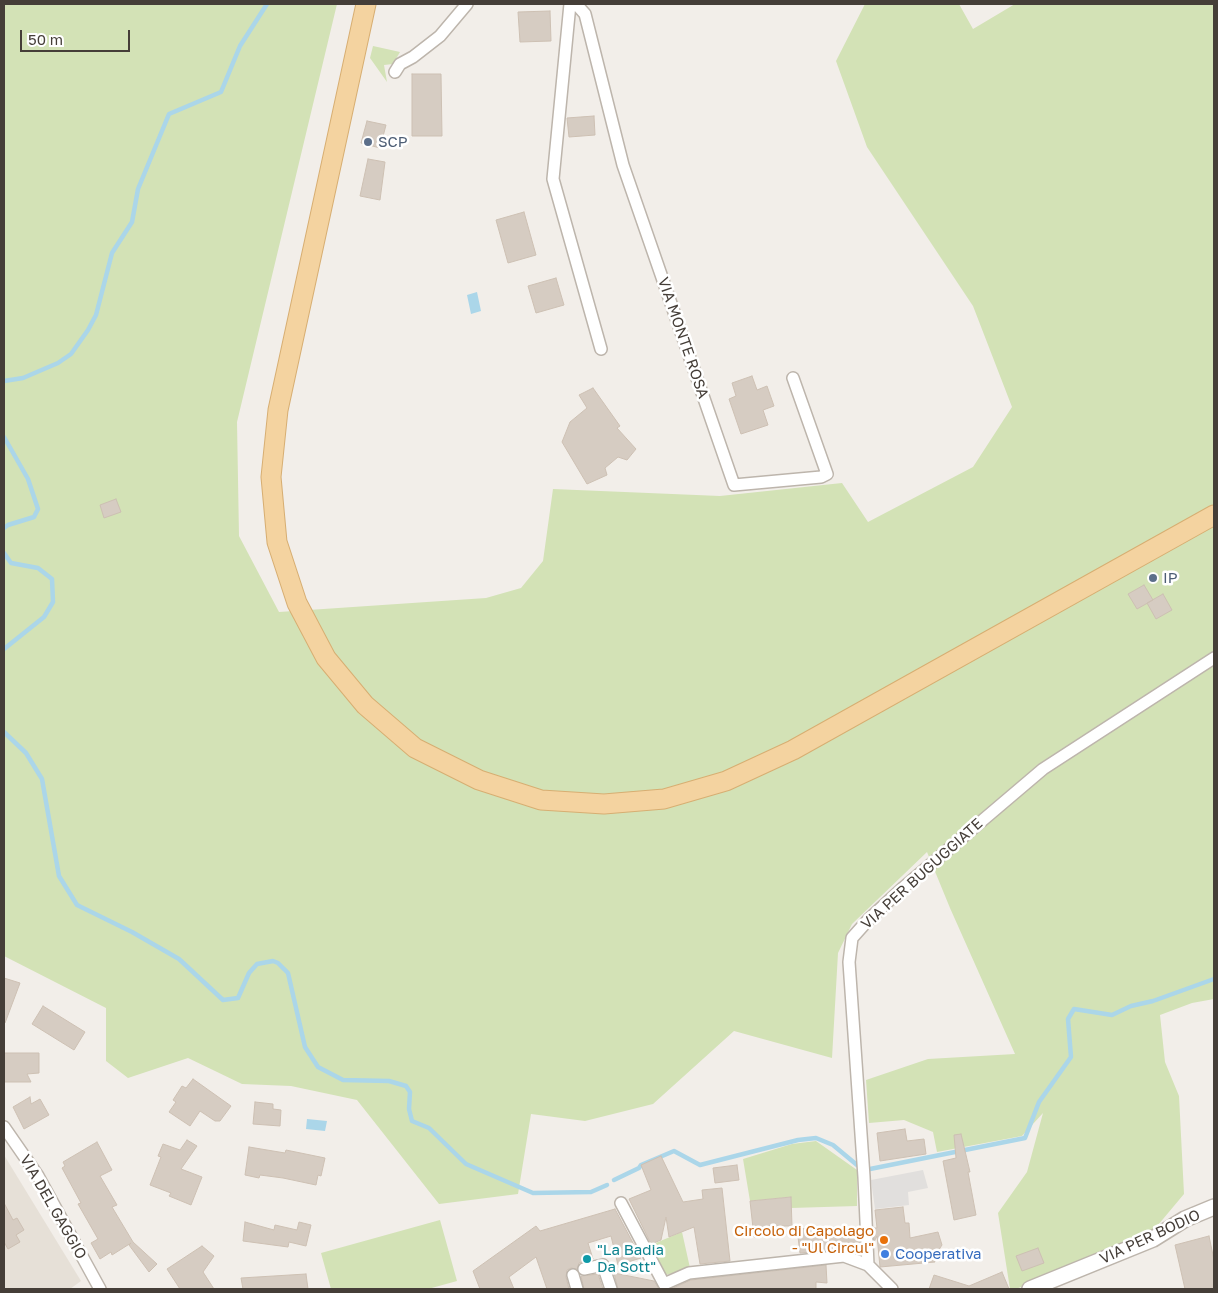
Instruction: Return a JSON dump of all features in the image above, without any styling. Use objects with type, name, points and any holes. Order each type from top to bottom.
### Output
[{"type":"main road","points":[[366,4],[278,410],[271,478],[278,542],[297,603],[326,658],[365,705],[415,748],[479,780],[542,800],[604,804],[672,797],[726,781],[792,750],[1214,515]]},
{"type":"street","points":[[395,72],[400,64],[413,57],[440,36],[467,4]]},
{"type":"street","points":[[570,4],[553,180],[601,349]]},
{"type":"street","name":"VIA MONTE ROSA","points":[[576,4],[586,14],[623,165],[734,485],[821,477],[827,474],[792,378]]},
{"type":"street","name":"VIA PER BUGUGGIATE","points":[[868,1265],[864,1177],[849,962],[852,938],[869,918],[904,887],[1043,769],[1213,659]]},
{"type":"street","name":"VIA DEL GAGGIO","points":[[4,1127],[38,1176],[97,1288]]},
{"type":"street","points":[[621,1202],[662,1286],[689,1273],[844,1256],[868,1265],[891,1289]]},
{"type":"street","name":"VIA PER BODIO","points":[[1030,1289],[1153,1239],[1186,1219],[1214,1207]]},
{"type":"street","points":[[584,1269],[603,1265],[611,1289]]},
{"type":"street","points":[[573,1276],[577,1289]]},
{"type":"shaded area","points":[[4,1155],[81,1281],[70,1289],[4,1289]]},
{"type":"shaded area","points":[[923,1170],[928,1188],[908,1192],[909,1205],[875,1209],[871,1180]]},
{"type":"green space","points":[[4,4],[337,4],[237,422],[239,536],[279,612],[486,598],[521,588],[543,561],[553,489],[720,496],[842,483],[868,522],[973,467],[1012,407],[973,306],[867,147],[836,61],[865,4],[959,4],[973,29],[1015,4],[1214,4],[1214,999],[1192,1003],[1160,1015],[1165,1062],[1179,1096],[1184,1194],[1153,1231],[1016,1289],[1010,1289],[998,1213],[1027,1172],[1043,1113],[1022,1136],[937,1152],[933,1132],[904,1120],[869,1123],[866,1080],[928,1059],[1015,1054],[927,852],[852,924],[838,953],[832,1058],[734,1031],[653,1104],[585,1121],[531,1114],[518,1194],[439,1204],[357,1100],[291,1086],[242,1084],[188,1058],[128,1078],[106,1061],[106,1008],[4,956]]},
{"type":"green space","points":[[373,46],[400,52],[393,64],[384,65],[387,82],[370,58]]},
{"type":"green space","points":[[816,1141],[857,1170],[857,1206],[791,1208],[790,1197],[750,1201],[743,1159],[792,1144]]},
{"type":"green space","points":[[440,1220],[457,1281],[428,1289],[331,1289],[321,1253]]},
{"type":"green space","points":[[682,1232],[690,1268],[666,1275],[646,1247]]},
{"type":"water","points":[[477,292],[481,311],[471,314],[467,295]]},
{"type":"water","points":[[307,1119],[327,1121],[325,1131],[306,1129]]},
{"type":"building","points":[[550,11],[551,41],[520,42],[518,12]]},
{"type":"building","points":[[412,74],[441,74],[442,136],[412,136]]},
{"type":"building","points":[[594,116],[595,135],[569,137],[567,118]]},
{"type":"building","points":[[367,121],[386,125],[380,148],[361,143]]},
{"type":"building","points":[[368,159],[385,162],[380,200],[360,196]]},
{"type":"building","points":[[524,212],[536,255],[508,263],[496,220]]},
{"type":"building","points":[[556,278],[564,305],[536,313],[528,286]]},
{"type":"building","points":[[752,376],[757,390],[767,386],[774,406],[763,410],[768,425],[741,434],[729,399],[736,396],[732,383]]},
{"type":"building","points":[[593,388],[620,426],[617,428],[636,449],[627,460],[618,457],[605,468],[607,475],[587,484],[562,442],[570,422],[587,408],[579,395]]},
{"type":"building","points":[[116,499],[121,512],[104,518],[100,505]]},
{"type":"building","points":[[1144,585],[1153,600],[1137,609],[1128,594]]},
{"type":"building","points":[[1163,594],[1172,610],[1156,619],[1147,603]]},
{"type":"building","points":[[4,978],[20,983],[5,1023],[4,1022]]},
{"type":"building","points":[[43,1006],[85,1032],[74,1050],[32,1024]]},
{"type":"building","points":[[4,1053],[39,1053],[39,1073],[27,1074],[31,1082],[4,1082]]},
{"type":"building","points":[[193,1079],[231,1106],[220,1121],[215,1121],[200,1111],[190,1126],[169,1112],[176,1102],[173,1100],[182,1086],[186,1088]]},
{"type":"building","points":[[30,1097],[31,1104],[40,1099],[49,1115],[24,1129],[13,1107]]},
{"type":"building","points":[[255,1102],[273,1104],[273,1109],[281,1110],[280,1126],[253,1124]]},
{"type":"building","points":[[905,1129],[907,1141],[924,1139],[926,1154],[880,1161],[877,1133]]},
{"type":"building","points":[[961,1134],[970,1172],[968,1172],[976,1215],[954,1220],[943,1161],[956,1158],[954,1135]]},
{"type":"building","points":[[187,1140],[197,1146],[181,1169],[202,1177],[191,1205],[169,1196],[171,1193],[150,1185],[161,1157],[158,1156],[163,1144],[180,1150]]},
{"type":"building","points":[[97,1142],[112,1170],[100,1176],[117,1205],[112,1207],[133,1242],[157,1264],[149,1272],[129,1245],[131,1243],[112,1255],[111,1252],[100,1259],[91,1243],[98,1239],[78,1204],[81,1203],[62,1168],[65,1166],[63,1162]]},
{"type":"building","points":[[249,1147],[285,1153],[286,1150],[325,1158],[321,1176],[318,1175],[316,1185],[283,1178],[260,1175],[259,1178],[245,1175]]},
{"type":"building","points":[[661,1156],[683,1202],[703,1199],[702,1190],[722,1188],[730,1261],[700,1264],[694,1227],[669,1237],[666,1217],[661,1240],[651,1244],[629,1199],[651,1190],[641,1165]]},
{"type":"building","points":[[737,1165],[739,1180],[715,1183],[713,1168]]},
{"type":"building","points":[[791,1197],[792,1226],[767,1226],[767,1236],[754,1237],[750,1201]]},
{"type":"building","points":[[4,1203],[13,1220],[17,1218],[24,1230],[16,1235],[20,1242],[8,1249],[4,1242]]},
{"type":"building","points":[[903,1207],[905,1223],[909,1223],[910,1238],[938,1232],[942,1245],[934,1257],[935,1262],[880,1267],[877,1236],[874,1242],[874,1228],[877,1228],[875,1210]]},
{"type":"building","points":[[615,1209],[641,1258],[618,1265],[611,1236],[588,1243],[593,1259],[579,1263],[577,1269],[571,1268],[567,1270],[566,1277],[569,1289],[547,1289],[536,1257],[509,1277],[514,1289],[480,1289],[473,1271],[536,1226],[540,1231]]},
{"type":"building","points":[[245,1222],[274,1230],[275,1225],[297,1230],[299,1222],[311,1225],[306,1246],[289,1242],[288,1247],[243,1241]]},
{"type":"building","points":[[821,1228],[821,1235],[859,1230],[860,1247],[800,1253],[797,1229]]},
{"type":"building","points":[[1209,1236],[1214,1260],[1214,1289],[1185,1289],[1175,1245]]},
{"type":"building","points":[[202,1246],[214,1256],[203,1272],[214,1289],[180,1289],[167,1269]]},
{"type":"building","points":[[1038,1248],[1044,1263],[1022,1271],[1016,1256]]},
{"type":"building","points":[[826,1265],[827,1283],[816,1282],[816,1289],[671,1289],[691,1280]]},
{"type":"building","points":[[1002,1272],[1009,1289],[929,1289],[934,1275],[969,1286]]},
{"type":"building","points":[[614,1273],[654,1281],[659,1289],[618,1289]]},
{"type":"building","points":[[306,1274],[308,1289],[243,1289],[241,1278]]},
{"type":"building","points":[[598,1274],[603,1289],[584,1289],[581,1276]]},
{"type":"waterway","points":[[4,381],[23,378],[58,363],[71,354],[88,330],[96,315],[112,253],[132,222],[138,189],[169,114],[221,92],[240,46],[267,4]]},
{"type":"waterway","points":[[4,437],[28,479],[38,509],[34,517],[4,528]]},
{"type":"waterway","points":[[4,553],[11,563],[38,568],[52,579],[53,602],[44,617],[4,649]]},
{"type":"waterway","points":[[4,732],[26,753],[42,779],[59,876],[77,905],[132,932],[179,959],[223,1000],[238,998],[249,973],[257,964],[273,961],[278,963],[288,973],[305,1047],[318,1067],[343,1080],[389,1081],[406,1086],[410,1092],[409,1109],[412,1121],[429,1128],[466,1164],[533,1193],[591,1192],[607,1185]]},
{"type":"waterway","points":[[870,1169],[1025,1138],[1039,1102],[1071,1057],[1068,1019],[1074,1009],[1112,1015],[1131,1006],[1153,1001],[1214,979]]},
{"type":"waterway","points":[[614,1180],[639,1168],[641,1165],[674,1151],[700,1165],[798,1140],[816,1138],[833,1145],[857,1165]]},
{"type":"place","name":"SCP","points":[[368,142]]},
{"type":"place","name":"IP","points":[[1153,578]]},
{"type":"place","name":"Circolo di Capolago - \"Ul Circul\"","points":[[884,1240]]},
{"type":"place","name":"Cooperativa","points":[[885,1254]]},
{"type":"place","name":"\"La Badia Da Sott\"","points":[[587,1259]]}]
